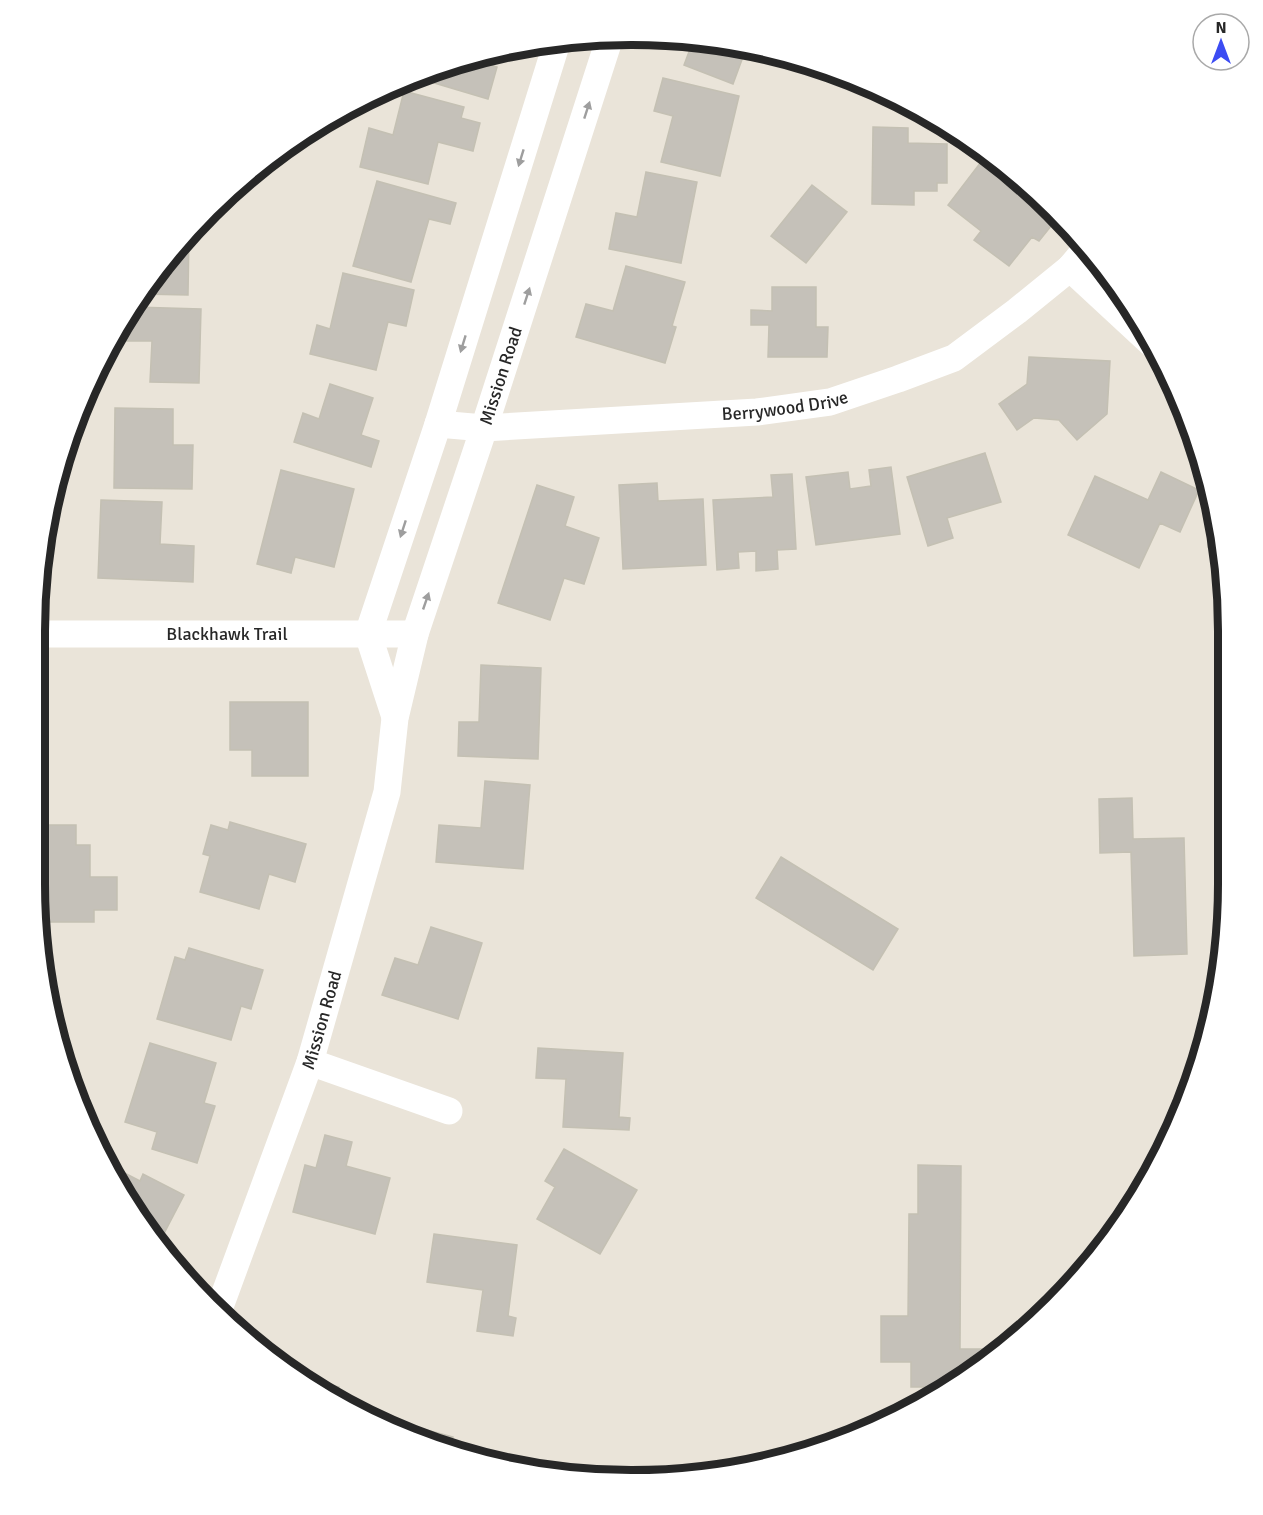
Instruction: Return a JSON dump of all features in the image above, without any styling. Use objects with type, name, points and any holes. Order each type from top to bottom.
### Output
[{"type":"street","name":"Mission Road","points":[[222,1302],[310,1062],[387,792],[395,718],[415,634],[607,46]]},
{"type":"street","points":[[368,634],[438,424],[556,50]]},
{"type":"street","name":"Berrywood Drive","points":[[438,424],[484,428],[757,412],[830,402],[898,380],[954,358],[1017,311],[1078,259]]},
{"type":"street","points":[[1078,259],[1119,307]]},
{"type":"street","name":"Blackhawk Trail","points":[[45,634],[415,634]]},
{"type":"street","name":"Mission Road","points":[[368,634],[395,718]]},
{"type":"street","points":[[310,1062],[449,1112]]},
{"type":"building","points":[[690,48],[743,56],[733,84],[684,65]]},
{"type":"building","points":[[486,64],[497,67],[488,99],[429,81]]},
{"type":"building","points":[[663,78],[739,96],[720,176],[661,162],[673,116],[654,111]]},
{"type":"building","points":[[404,91],[464,107],[461,118],[480,123],[473,151],[438,142],[428,184],[360,167],[369,128],[393,135]]},
{"type":"building","points":[[873,127],[908,128],[908,143],[947,144],[947,183],[937,183],[937,191],[914,191],[914,205],[872,204]]},
{"type":"building","points":[[982,161],[1053,224],[1039,241],[1032,237],[1009,266],[974,240],[981,231],[948,205]]},
{"type":"building","points":[[646,172],[697,182],[681,263],[609,249],[616,213],[637,217]]},
{"type":"building","points":[[377,181],[456,203],[450,224],[429,219],[411,282],[353,266]]},
{"type":"building","points":[[812,185],[847,212],[806,263],[771,236]]},
{"type":"building","points":[[189,248],[188,295],[152,294]]},
{"type":"building","points":[[626,266],[685,282],[672,326],[676,327],[665,363],[576,337],[586,304],[613,311]]},
{"type":"building","points":[[343,273],[414,290],[406,326],[388,322],[376,370],[310,354],[317,325],[330,329]]},
{"type":"building","points":[[772,287],[816,287],[816,327],[828,327],[827,357],[768,357],[769,325],[751,325],[751,310],[772,311]]},
{"type":"building","points":[[143,307],[201,309],[199,383],[150,382],[152,341],[124,341]]},
{"type":"building","points":[[1029,357],[1110,361],[1107,414],[1077,440],[1059,420],[1034,418],[1017,430],[999,404],[1027,384]]},
{"type":"building","points":[[330,384],[373,398],[361,435],[379,441],[371,467],[294,442],[303,413],[319,419]]},
{"type":"building","points":[[115,408],[173,409],[173,445],[193,445],[192,489],[114,488]]},
{"type":"building","points":[[985,453],[1001,502],[947,518],[953,538],[928,546],[907,477]]},
{"type":"building","points":[[891,467],[900,534],[816,545],[806,477],[848,472],[850,489],[871,486],[869,470]]},
{"type":"building","points":[[281,470],[354,489],[334,567],[295,557],[291,573],[257,564]]},
{"type":"building","points":[[1161,472],[1199,490],[1180,532],[1160,523],[1139,568],[1068,535],[1095,476],[1148,500]]},
{"type":"building","points":[[792,474],[796,549],[777,550],[778,569],[756,571],[756,551],[738,552],[739,568],[717,570],[713,500],[773,497],[771,475]]},
{"type":"building","points":[[657,483],[658,501],[703,499],[706,565],[623,569],[619,485]]},
{"type":"building","points":[[537,485],[574,497],[565,526],[599,538],[584,584],[564,578],[550,620],[498,603]]},
{"type":"building","points":[[101,500],[162,502],[160,544],[194,546],[193,582],[98,578]]},
{"type":"building","points":[[1208,521],[1212,547],[1208,547]]},
{"type":"building","points":[[481,665],[541,668],[538,759],[458,756],[459,722],[479,722]]},
{"type":"building","points":[[230,702],[308,702],[308,776],[252,776],[252,750],[230,750]]},
{"type":"building","points":[[485,781],[530,785],[523,869],[436,862],[439,825],[481,828]]},
{"type":"building","points":[[1132,798],[1133,839],[1184,838],[1187,954],[1134,956],[1131,852],[1100,853],[1099,799]]},
{"type":"building","points":[[230,822],[306,844],[295,882],[269,874],[259,909],[200,892],[210,856],[203,854],[211,825],[228,830]]},
{"type":"building","points":[[45,825],[76,825],[76,845],[90,845],[90,877],[117,877],[117,910],[94,910],[94,922],[46,922]]},
{"type":"building","points":[[781,857],[898,929],[873,970],[756,898]]},
{"type":"building","points":[[431,927],[482,943],[458,1019],[382,995],[395,958],[418,965]]},
{"type":"building","points":[[189,948],[263,970],[251,1009],[241,1006],[231,1040],[157,1019],[175,957],[185,960]]},
{"type":"building","points":[[150,1043],[216,1063],[204,1103],[215,1106],[197,1163],[152,1149],[157,1132],[125,1122]]},
{"type":"building","points":[[538,1048],[623,1053],[619,1117],[630,1118],[629,1130],[563,1127],[566,1079],[536,1078]]},
{"type":"building","points":[[325,1135],[352,1142],[346,1166],[390,1178],[375,1234],[293,1212],[305,1165],[316,1168]]},
{"type":"building","points":[[564,1149],[637,1190],[600,1254],[537,1219],[555,1187],[545,1181]]},
{"type":"building","points":[[918,1165],[961,1166],[960,1349],[982,1349],[982,1354],[931,1387],[911,1387],[911,1362],[881,1362],[881,1316],[908,1316],[909,1214],[918,1214]]},
{"type":"building","points":[[121,1171],[140,1181],[143,1174],[184,1195],[163,1236]]},
{"type":"building","points":[[434,1234],[517,1245],[508,1316],[516,1318],[513,1336],[477,1331],[483,1290],[427,1282]]},
{"type":"building","points":[[327,1384],[339,1387],[338,1391]]},
{"type":"building","points":[[406,1424],[453,1437],[452,1442]]}]
